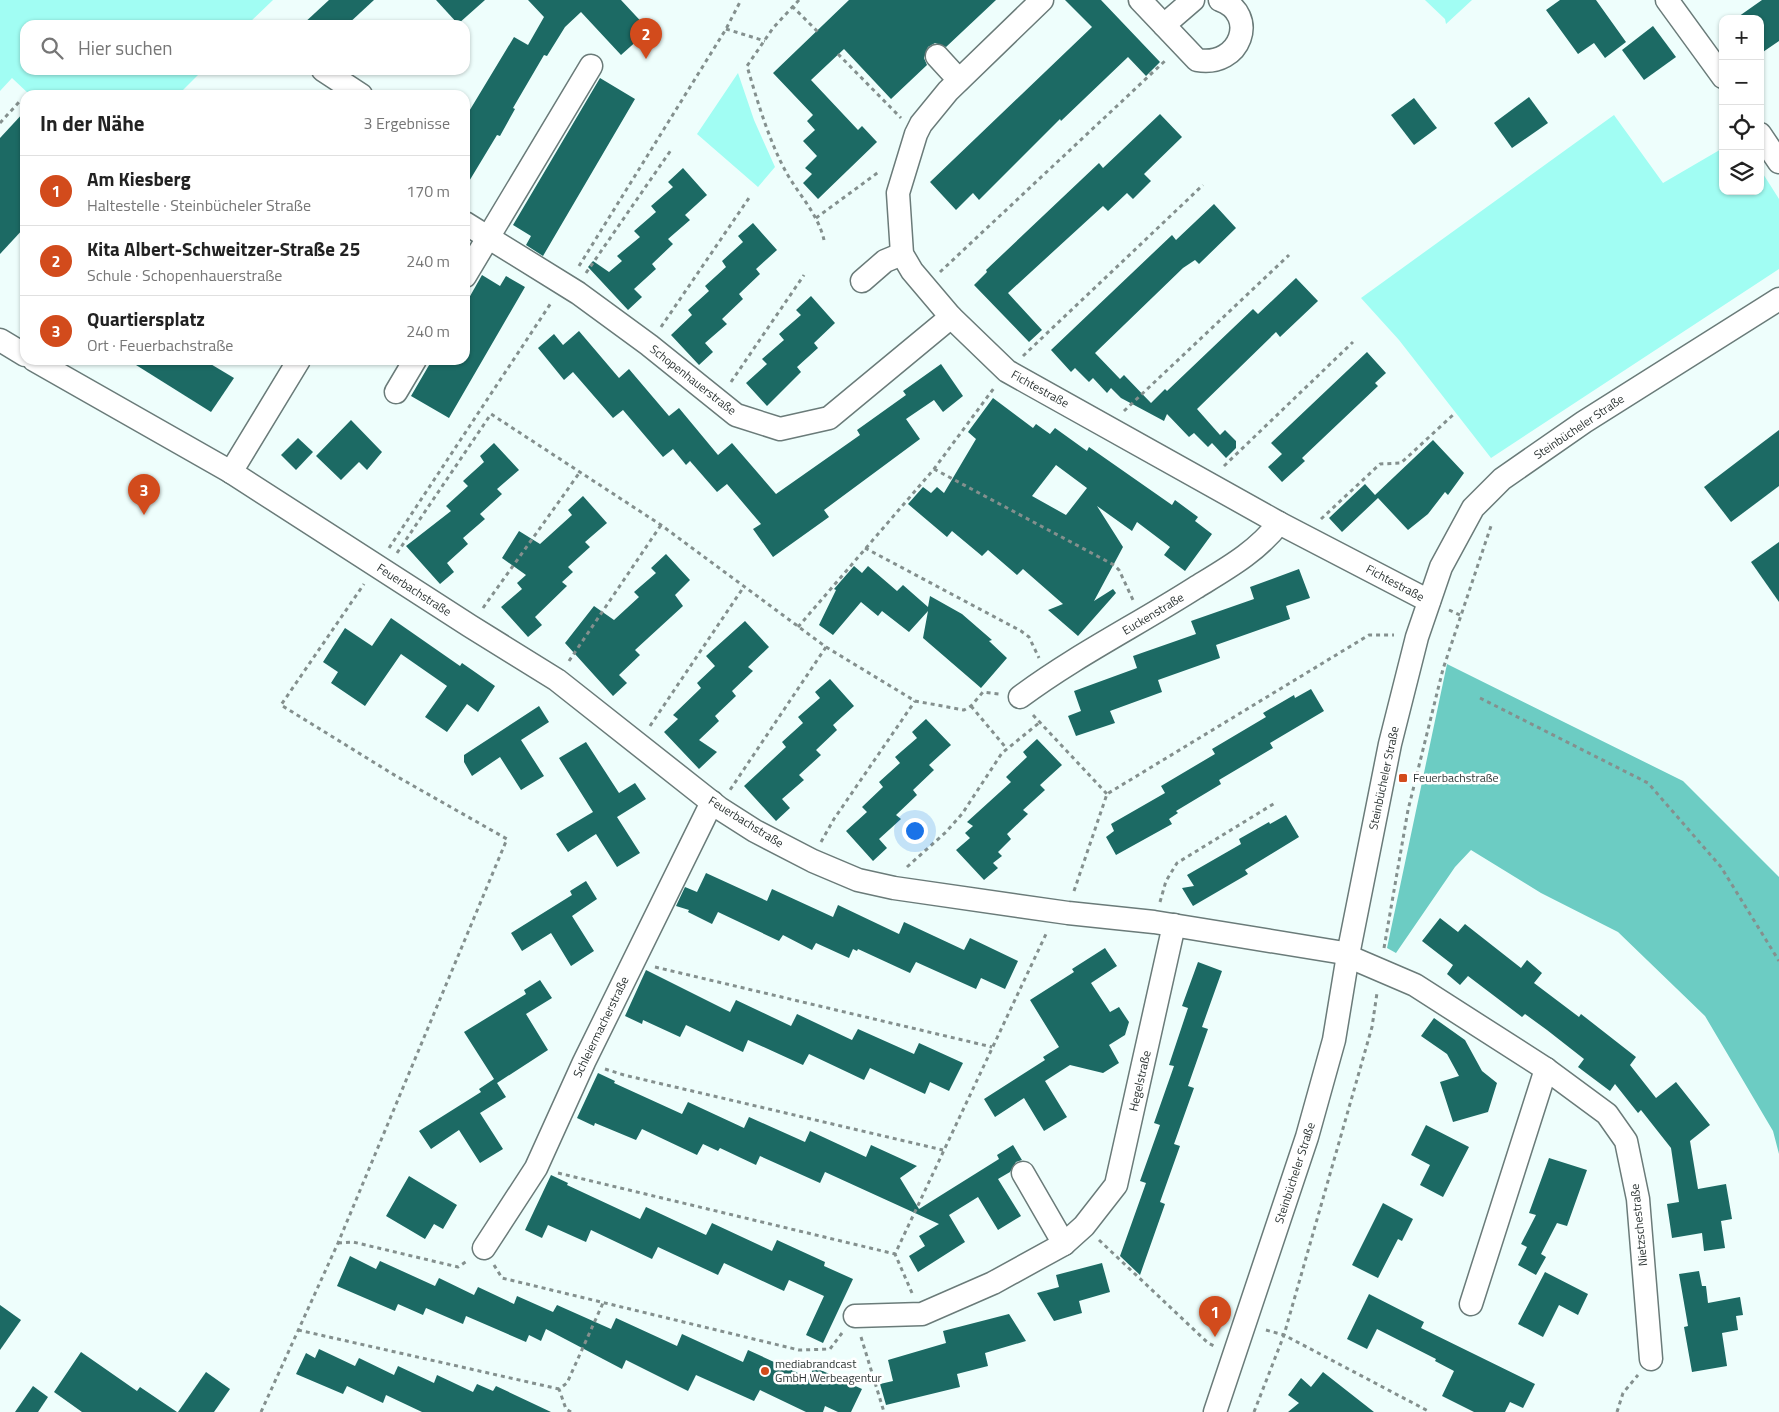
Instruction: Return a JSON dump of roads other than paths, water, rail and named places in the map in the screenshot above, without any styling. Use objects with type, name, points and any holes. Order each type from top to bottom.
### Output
[{"type":"street","name":"Fichtestraße","points":[[1042,0],[959,80],[921,124],[898,193],[902,254],[912,271],[952,317],[1007,371],[1279,523],[1429,601]]},
{"type":"street","points":[[1140,0],[1197,60],[1208,62],[1228,56],[1240,39],[1242,28],[1238,15],[1228,3],[1220,0]]},
{"type":"street","points":[[1164,25],[1193,0]]},
{"type":"street","points":[[1667,0],[1719,72]]},
{"type":"street","points":[[937,56],[959,80]]},
{"type":"street","points":[[470,268],[591,66]]},
{"type":"street","points":[[330,75],[353,90]]},
{"type":"street","points":[[1764,140],[1779,162]]},
{"type":"street","name":"Schopenhauerstraße","points":[[470,226],[574,291],[648,345],[736,416],[780,430],[829,418],[952,317]]},
{"type":"street","points":[[862,281],[885,261],[902,254]]},
{"type":"street","name":"Steinbücheler Straße","points":[[1215,1412],[1308,1137],[1334,1040],[1348,954],[1383,775],[1417,637],[1441,567],[1474,508],[1502,479],[1584,422],[1779,299]]},
{"type":"street","points":[[0,340],[20,352]]},
{"type":"street","name":"Feuerbachstraße","points":[[43,365],[231,472],[557,680],[712,802],[755,830],[812,861],[858,880],[894,888],[1062,912],[1164,923],[1348,954]]},
{"type":"street","points":[[231,472],[296,365]]},
{"type":"street","points":[[396,392],[412,365]]},
{"type":"street","name":"Euckenstraße","points":[[1020,697],[1049,676],[1244,558],[1266,540],[1279,523]]},
{"type":"street","name":"Schleiermacherstraße","points":[[484,1248],[536,1168],[634,958],[712,802]]},
{"type":"street","name":"Hegelstraße","points":[[854,1316],[922,1314],[993,1283],[1064,1244],[1084,1226],[1116,1185],[1164,923]]},
{"type":"street","name":"Nietzschestraße","points":[[1348,954],[1415,985],[1546,1068],[1607,1114],[1626,1141],[1638,1199],[1651,1359]]},
{"type":"street","points":[[1471,1304],[1546,1068]]},
{"type":"street","points":[[1023,1173],[1064,1244]]},
{"type":"place","name":"Kita Albert-Schweitzer-Straße 25","points":[[646,59]]},
{"type":"place","name":"Quartiersplatz","points":[[144,515]]},
{"type":"place","name":"Feuerbachstraße","points":[[1403,778]]},
{"type":"place","name":"Am Kiesberg","points":[[1215,1337]]},
{"type":"place","name":"mediabrandcast GmbH Werbeagentur","points":[[765,1371]]}]
